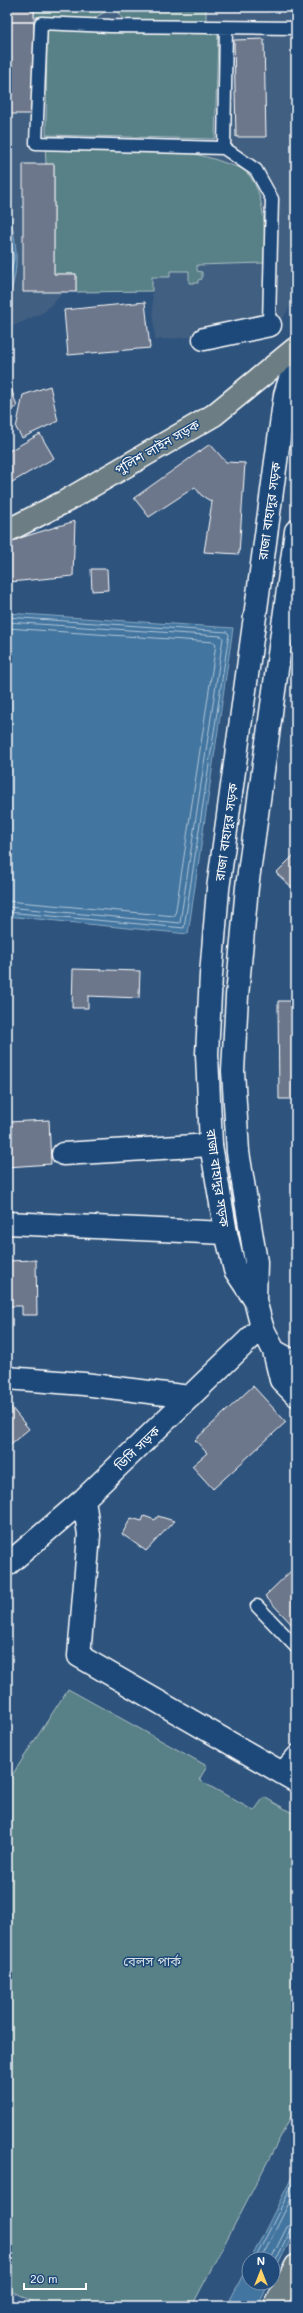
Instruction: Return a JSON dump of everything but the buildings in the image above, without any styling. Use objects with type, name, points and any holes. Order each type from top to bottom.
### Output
[{"type":"main road","points":[[204,339],[270,324]]},
{"type":"main road","name":"পুলিশ লাইন সড়ক","points":[[7,531],[64,502],[214,415],[296,348]]},
{"type":"main road","name":"রাজা বাহাদুর সড়ক","points":[[255,1300],[235,1270],[226,1233],[211,1145],[208,1054],[211,975],[218,889],[285,394],[296,360]]},
{"type":"main road","name":"রাজা বাহাদুর সড়ক","points":[[296,531],[247,887],[233,1070],[238,1152],[256,1262],[255,1300],[262,1327],[274,1350],[281,1380],[296,1395]]},
{"type":"main road","points":[[63,1154],[211,1145]]},
{"type":"main road","points":[[7,1223],[226,1233]]},
{"type":"main road","name":"ডিসি সড়ক","points":[[7,1566],[84,1499],[262,1327]]},
{"type":"main road","points":[[274,1350],[296,1363]]},
{"type":"main road","points":[[7,1378],[84,1384],[190,1397]]},
{"type":"main road","points":[[84,1499],[89,1535],[79,1656],[287,1776]]},
{"type":"main road","points":[[275,2306],[296,2266]]},
{"type":"lane","points":[[226,324],[270,324],[272,199],[256,170],[224,148],[36,143],[41,23],[110,26],[296,28]]},
{"type":"lane","points":[[224,148],[226,28]]},
{"type":"lane","points":[[257,1606],[296,1647]]},
{"type":"lane","points":[[287,1776],[296,1751]]},
{"type":"shaded area","points":[[7,7],[269,7],[270,14],[296,12],[296,297],[283,318],[269,324],[203,336],[155,340],[152,291],[64,292],[44,312],[7,329]]},
{"type":"green space","points":[[34,7],[105,7],[105,12],[93,19],[34,17]]},
{"type":"green space","points":[[118,7],[206,7],[206,23],[124,21],[118,13]]},
{"type":"green space","points":[[47,30],[218,33],[215,139],[46,135]]},
{"type":"green space","points":[[45,145],[114,146],[161,149],[206,157],[241,168],[252,180],[261,202],[265,240],[264,263],[197,265],[197,271],[202,272],[202,279],[198,280],[198,283],[189,283],[189,271],[170,271],[170,277],[152,277],[152,291],[76,292],[76,274],[54,274],[54,165],[46,164]]},
{"type":"green space","name":"বেলস পার্ক","points":[[68,1689],[207,1766],[199,1780],[254,1811],[264,1797],[296,1815],[296,2107],[192,2306],[41,2306],[7,2289],[7,1783]]},
{"type":"water","points":[[7,205],[15,241],[16,265],[12,288],[7,300]]},
{"type":"water","points":[[7,613],[233,628],[188,934],[7,916]]},
{"type":"water","points":[[296,2169],[296,2228],[281,2259],[281,2251],[255,2251]]},
{"type":"water","points":[[241,2279],[241,2291],[265,2291],[258,2306],[227,2306]]}]
